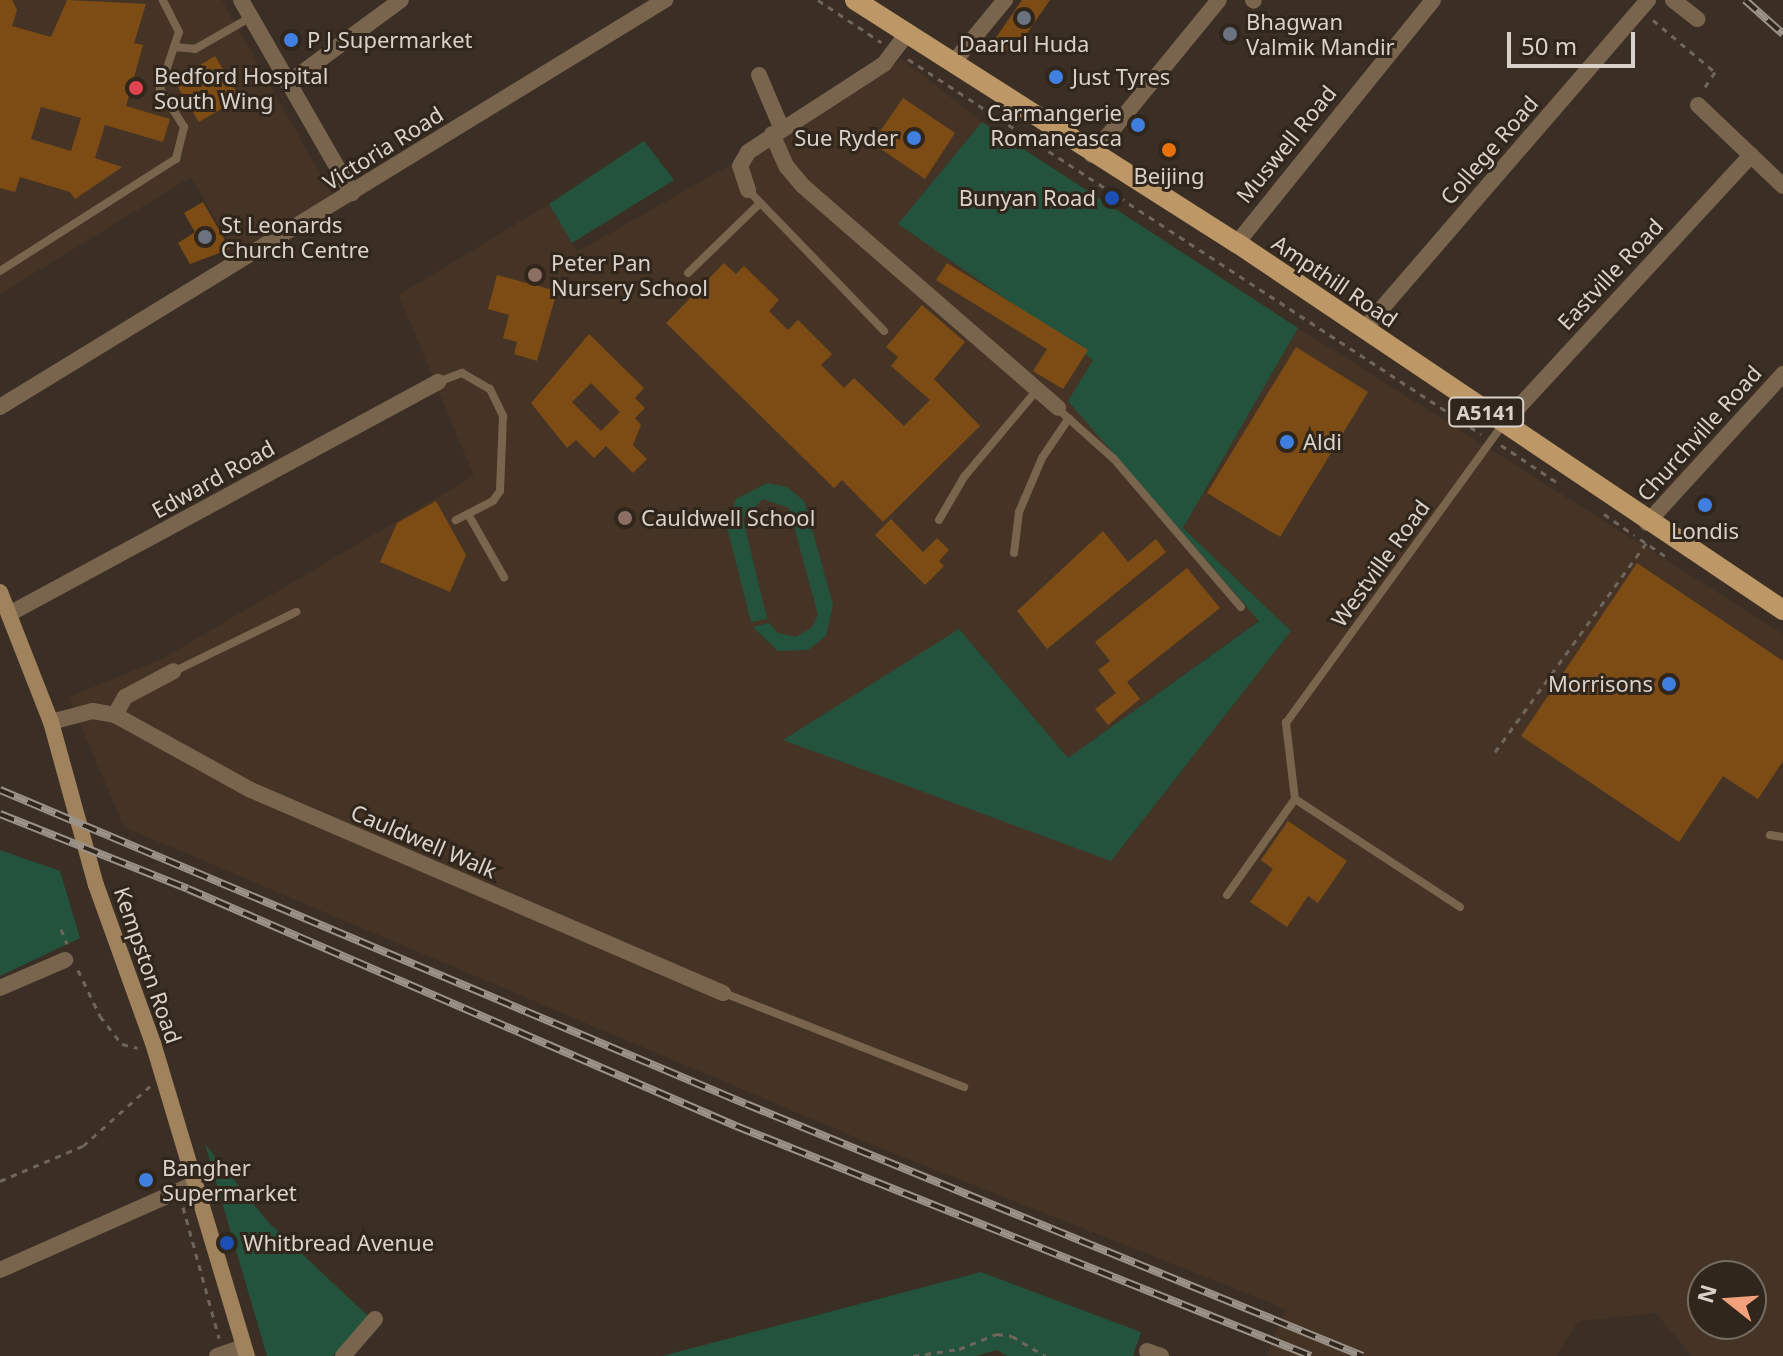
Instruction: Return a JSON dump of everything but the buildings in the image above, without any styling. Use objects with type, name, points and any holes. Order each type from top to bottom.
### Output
[{"type":"main road","name":"Ampthill Road","points":[[855,0],[901,43],[953,63],[1092,155],[1237,243],[1503,424],[1650,531],[1783,610]]},
{"type":"main road","name":"Kempston Road","points":[[0,592],[51,722],[96,885],[245,1352]]},
{"type":"street","points":[[241,0],[352,193]]},
{"type":"street","points":[[288,83],[401,0]]},
{"type":"street","name":"Victoria Road","points":[[0,407],[665,0]]},
{"type":"street","points":[[953,63],[1005,0]]},
{"type":"street","points":[[1092,155],[1219,0]]},
{"type":"street","name":"Muswell Road","points":[[1237,243],[1433,0]]},
{"type":"street","points":[[1673,0],[1697,19]]},
{"type":"street","name":"College Road","points":[[1364,329],[1644,5]]},
{"type":"street","points":[[748,190],[740,166],[748,152],[777,130],[858,82],[901,43]]},
{"type":"street","points":[[759,75],[787,167],[803,186],[1063,413]]},
{"type":"street","points":[[1698,105],[1783,186]]},
{"type":"street","name":"Eastville Road","points":[[1503,424],[1751,155]]},
{"type":"street","name":"Churchville Road","points":[[1650,531],[1783,374]]},
{"type":"street","name":"Edward Road","points":[[9,614],[438,382]]},
{"type":"street","points":[[115,715],[125,697],[174,671]]},
{"type":"street","name":"Cauldwell Walk","points":[[51,722],[93,711],[115,715],[251,790],[723,993]]},
{"type":"street","points":[[0,988],[65,960]]},
{"type":"street","points":[[0,1270],[192,1185]]},
{"type":"street","points":[[343,1356],[375,1319]]},
{"type":"street","points":[[217,1356],[245,1352]]},
{"type":"lane","points":[[0,271],[176,159],[184,127],[160,89],[179,32],[163,0]]},
{"type":"lane","points":[[174,47],[195,49],[251,17]]},
{"type":"lane","points":[[748,190],[884,331]]},
{"type":"lane","points":[[688,273],[760,203]]},
{"type":"lane","points":[[438,382],[462,373],[490,389],[503,416],[500,491],[493,501],[456,520]]},
{"type":"lane","points":[[939,520],[964,477],[1037,390]]},
{"type":"lane","points":[[1014,553],[1019,512],[1063,413],[1114,459],[1241,607]]},
{"type":"lane","name":"Westville Road","points":[[1295,799],[1286,723],[1503,424]]},
{"type":"lane","points":[[468,514],[504,577]]},
{"type":"lane","points":[[174,671],[296,612]]},
{"type":"lane","points":[[1227,895],[1295,799],[1460,907]]},
{"type":"lane","points":[[1770,835],[1783,837]]},
{"type":"lane","points":[[723,993],[964,1087]]},
{"type":"path","points":[[818,0],[901,43],[1490,441],[1573,493]]},
{"type":"path","points":[[1644,5],[1715,72],[1698,95],[1698,105]]},
{"type":"path","points":[[1598,510],[1650,531],[1679,564]]},
{"type":"path","points":[[1495,752],[1650,531]]},
{"type":"path","points":[[61,929],[100,1016],[122,1044],[146,1045]]},
{"type":"path","points":[[0,1181],[83,1146],[152,1085]]},
{"type":"path","points":[[182,1201],[219,1338]]},
{"type":"path","points":[[913,1356],[959,1349],[997,1334],[1012,1336],[1045,1356]]},
{"type":"shaded area","name":"Bedford Hospital South Wing","points":[[0,0],[222,0],[332,195],[235,253],[191,177],[0,294]]},
{"type":"shaded area","points":[[902,59],[982,122],[898,224],[1094,361],[1069,401],[1259,620],[1068,758],[959,629],[1111,861],[1291,631],[1183,528],[1298,328],[1783,634],[1783,1356],[1692,1356],[1656,1313],[1578,1321],[1556,1356],[1271,1356],[1267,1354],[1286,1309],[876,1146],[124,827],[69,697],[162,659],[474,476],[399,295],[549,204],[577,252],[811,119]]},
{"type":"green space","points":[[982,122],[1298,328],[1183,528],[1291,631],[1111,861],[783,740],[959,629],[1068,758],[1259,621],[1068,401],[1093,360],[898,224]]},
{"type":"green space","points":[[644,141],[674,180],[572,243],[549,204]]},
{"type":"green space","points":[[767,483],[787,487],[804,501],[833,604],[826,636],[808,650],[778,651],[753,627],[769,623],[778,633],[796,637],[811,628],[818,615],[789,508],[763,499],[743,519],[767,619],[751,622],[727,527],[736,499]]},
{"type":"green space","points":[[0,850],[60,871],[80,938],[0,976]]},
{"type":"green space","points":[[205,1144],[268,1222],[368,1316],[333,1356],[267,1356]]},
{"type":"green space","points":[[981,1272],[1141,1332],[1133,1356],[1007,1356],[997,1350],[975,1356],[662,1356]]},
{"type":"railway","points":[[1745,0],[1783,34]]},
{"type":"railway","points":[[0,790],[746,1104],[1363,1356]]},
{"type":"railway","points":[[0,814],[188,889],[736,1126],[1311,1356]]},
{"type":"place","name":"Daarul Huda","points":[[1024,18]]},
{"type":"place","name":"Bhagwan Valmik Mandir","points":[[1230,34]]},
{"type":"place","name":"P J Supermarket","points":[[291,40]]},
{"type":"place","name":"Just Tyres","points":[[1056,77]]},
{"type":"place","name":"Bedford Hospital South Wing","points":[[136,88]]},
{"type":"place","name":"Carmangerie Romaneasca","points":[[1138,125]]},
{"type":"place","name":"Sue Ryder","points":[[914,138]]},
{"type":"place","name":"Beijing","points":[[1169,150]]},
{"type":"place","name":"Bunyan Road","points":[[1112,198]]},
{"type":"place","name":"St Leonards Church Centre","points":[[205,237]]},
{"type":"place","name":"Peter Pan Nursery School","points":[[535,275]]},
{"type":"place","name":"Aldi","points":[[1287,442]]},
{"type":"place","name":"Londis","points":[[1705,505]]},
{"type":"place","name":"Cauldwell School","points":[[625,518]]},
{"type":"place","name":"Morrisons","points":[[1669,684]]},
{"type":"place","name":"Bangher Supermarket","points":[[146,1180]]},
{"type":"place","name":"Whitbread Avenue","points":[[227,1243]]}]
